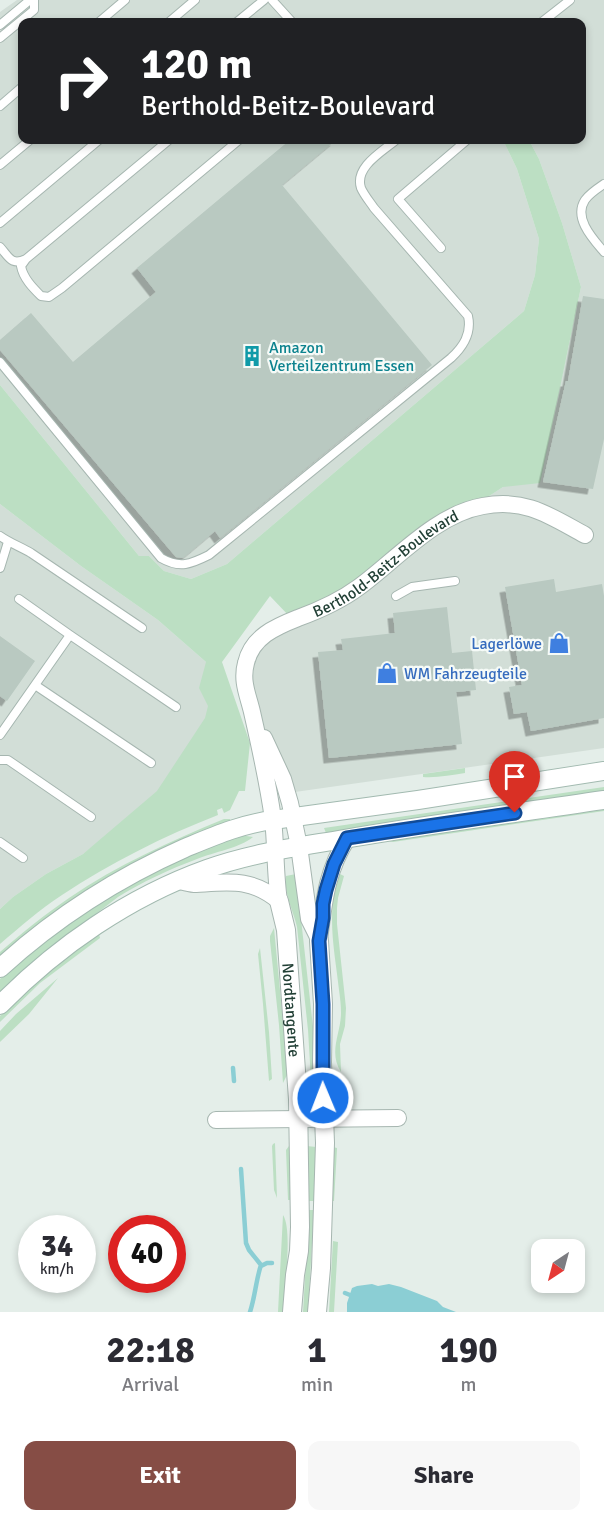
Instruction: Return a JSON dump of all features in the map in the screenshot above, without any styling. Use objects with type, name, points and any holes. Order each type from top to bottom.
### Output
[{"type":"main road","points":[[0,968],[55,922],[113,885],[175,853],[243,825],[604,771]]},
{"type":"main road","points":[[0,1005],[34,973],[116,913],[171,884],[228,862],[276,850],[387,831],[604,800]]},
{"type":"main road","name":"Nordtangente","points":[[279,901],[286,930],[299,1120],[300,1227],[292,1312]]},
{"type":"main road","name":"Nordtangente","points":[[317,1312],[321,1268],[325,1119],[322,1062],[323,1004],[319,941]]},
{"type":"street","name":"Berthold-Beitz-Boulevard","points":[[276,850],[266,775],[245,687],[244,672],[250,652],[260,638],[280,626],[345,597],[436,526],[468,510],[504,504],[518,505],[541,511],[585,535]]},
{"type":"street","name":"Berthold-Beitz-Boulevard","points":[[252,710],[283,780],[299,846]]},
{"type":"street","name":"Nordtangente","points":[[319,941],[326,890],[334,864],[347,838]]},
{"type":"street","name":"Nordtangente","points":[[299,846],[309,920],[319,941]]},
{"type":"street","name":"Nordtangente","points":[[276,850],[279,901]]},
{"type":"street","points":[[171,884],[216,882],[245,884],[266,891],[279,901]]},
{"type":"street","points":[[216,1120],[398,1118]]},
{"type":"lane","points":[[0,25],[32,0],[34,10],[24,18]]},
{"type":"lane","points":[[104,18],[125,0]]},
{"type":"lane","points":[[174,18],[195,0]]},
{"type":"lane","points":[[242,18],[264,0]]},
{"type":"lane","points":[[272,0],[288,18]]},
{"type":"lane","points":[[547,18],[570,0]]},
{"type":"lane","points":[[0,38],[18,23]]},
{"type":"lane","points":[[0,106],[18,90]]},
{"type":"lane","points":[[0,165],[25,144]]},
{"type":"lane","points":[[0,223],[94,144]]},
{"type":"lane","points":[[164,144],[26,259],[21,266],[22,271],[41,296],[49,297],[62,288],[234,144]]},
{"type":"lane","points":[[0,362],[161,558],[169,563],[188,565],[209,555],[451,358],[461,349],[467,338],[468,316],[374,208],[362,189],[360,180],[363,170],[391,144]]},
{"type":"lane","points":[[441,248],[398,199],[462,144]]},
{"type":"lane","points":[[604,184],[585,200],[580,215],[589,235],[604,252]]},
{"type":"lane","points":[[0,247],[15,262],[26,259]]},
{"type":"lane","points":[[0,536],[32,553],[142,628]]},
{"type":"lane","points":[[0,568],[8,542]]},
{"type":"lane","points":[[396,596],[412,587],[455,581]]},
{"type":"lane","points":[[19,599],[176,707]]},
{"type":"lane","points":[[1,732],[70,635]]},
{"type":"lane","points":[[35,685],[151,764]]},
{"type":"lane","points":[[0,760],[8,760],[91,817]]},
{"type":"lane","points":[[0,842],[23,858]]},
{"type":"shaded area","points":[[17,0],[604,0],[604,748],[288,793],[257,716],[249,650],[503,487],[562,376],[581,287],[562,223],[539,159],[531,144],[586,144],[586,18],[18,18],[18,144],[505,144],[517,169],[539,239],[535,275],[524,311],[227,564],[191,579],[164,571],[149,556],[139,556],[0,385],[0,12]]},
{"type":"shaded area","points":[[0,504],[81,566],[158,620],[206,662],[231,740],[83,854],[46,874],[0,909]]},
{"type":"green space","points":[[505,144],[531,144],[539,159],[562,223],[581,287],[540,483],[503,487],[329,600],[290,617],[270,596],[222,662],[250,743],[245,791],[239,791],[230,810],[224,813],[222,808],[217,810],[218,815],[138,851],[80,883],[30,918],[0,944],[0,909],[46,874],[83,854],[157,791],[205,718],[208,706],[199,688],[206,662],[158,620],[81,566],[0,504],[0,385],[139,556],[149,556],[164,571],[191,579],[227,564],[524,311],[535,275],[539,239],[517,169]]},
{"type":"green space","points":[[465,768],[465,773],[423,777],[423,774]]},
{"type":"green space","points":[[604,787],[604,792],[326,833],[324,828]]},
{"type":"green space","points":[[604,808],[604,811],[393,842],[385,840]]},
{"type":"green space","points":[[224,819],[230,819],[230,821],[135,865],[80,895],[0,957],[0,952],[25,931],[87,886],[145,854]]},
{"type":"green space","points":[[240,835],[253,837],[234,847],[166,871],[118,897],[41,956],[0,994],[0,979],[35,948],[109,896],[188,855]]},
{"type":"green space","points":[[296,874],[313,1027],[316,1074],[313,1086],[297,927],[286,883],[286,876]]},
{"type":"green space","points":[[340,874],[344,876],[338,898],[337,924],[346,1008],[345,1026],[340,1044],[341,1072],[337,1065],[335,1050],[341,1010],[332,917],[335,888]]},
{"type":"green space","points":[[274,928],[287,1063],[287,1075],[283,1083],[270,941]]},
{"type":"green space","points":[[99,934],[100,938],[40,983],[0,1022],[0,1016],[24,994]]},
{"type":"green space","points":[[260,948],[269,1032],[272,1079],[269,1081],[258,954]]},
{"type":"green space","points":[[58,978],[29,1014],[0,1042],[0,1031]]},
{"type":"green space","points":[[275,1143],[277,1198],[274,1190],[272,1146]]},
{"type":"green space","points":[[289,1146],[293,1200],[288,1200],[286,1150]]},
{"type":"green space","points":[[307,1146],[316,1147],[315,1201],[309,1201]]},
{"type":"green space","points":[[333,1147],[337,1149],[334,1201],[330,1201]]},
{"type":"green space","points":[[309,1210],[314,1210],[308,1312],[303,1312]]},
{"type":"green space","points":[[283,1215],[287,1234],[287,1261],[283,1312],[278,1312]]},
{"type":"green space","points":[[333,1241],[338,1242],[334,1312],[329,1312]]},
{"type":"water","points":[[372,1284],[401,1287],[437,1301],[443,1307],[456,1312],[347,1312],[347,1303],[352,1288]]},
{"type":"building","name":"Amazon Verteilzentrum Essen","points":[[285,144],[331,144],[282,185],[432,365],[220,538],[215,531],[183,558],[176,557],[0,350],[0,340],[31,313],[73,362],[156,292],[137,268]]},
{"type":"building","points":[[583,296],[604,299],[604,439],[593,489],[543,482],[566,381],[568,381]]},
{"type":"building","name":"Lagerlöwe","points":[[554,579],[556,592],[602,584],[604,596],[604,718],[531,731],[527,712],[514,714],[509,687],[522,685],[505,587]]},
{"type":"building","name":"WM Fahrzeugteile","points":[[447,607],[452,653],[472,651],[476,690],[456,692],[462,744],[329,758],[318,652],[343,650],[341,639],[395,633],[393,613]]},
{"type":"building","points":[[0,636],[35,661],[7,701],[0,696]]},
{"type":"waterway","points":[[233,1068],[234,1081]]},
{"type":"waterway","points":[[241,1169],[246,1243],[261,1265],[250,1312]]},
{"type":"waterway","points":[[261,1266],[272,1263]]},
{"type":"waterway","points":[[345,1293],[350,1295]]},
{"type":"place","name":"Amazon Verteilzentrum Essen","points":[[252,356]]},
{"type":"place","name":"Lagerlöwe","points":[[559,643]]},
{"type":"place","name":"WM Fahrzeugteile","points":[[387,673]]},
{"type":"route","points":[[323,1098],[323,1004],[319,941],[326,890],[334,864],[347,838],[515,813]]}]
